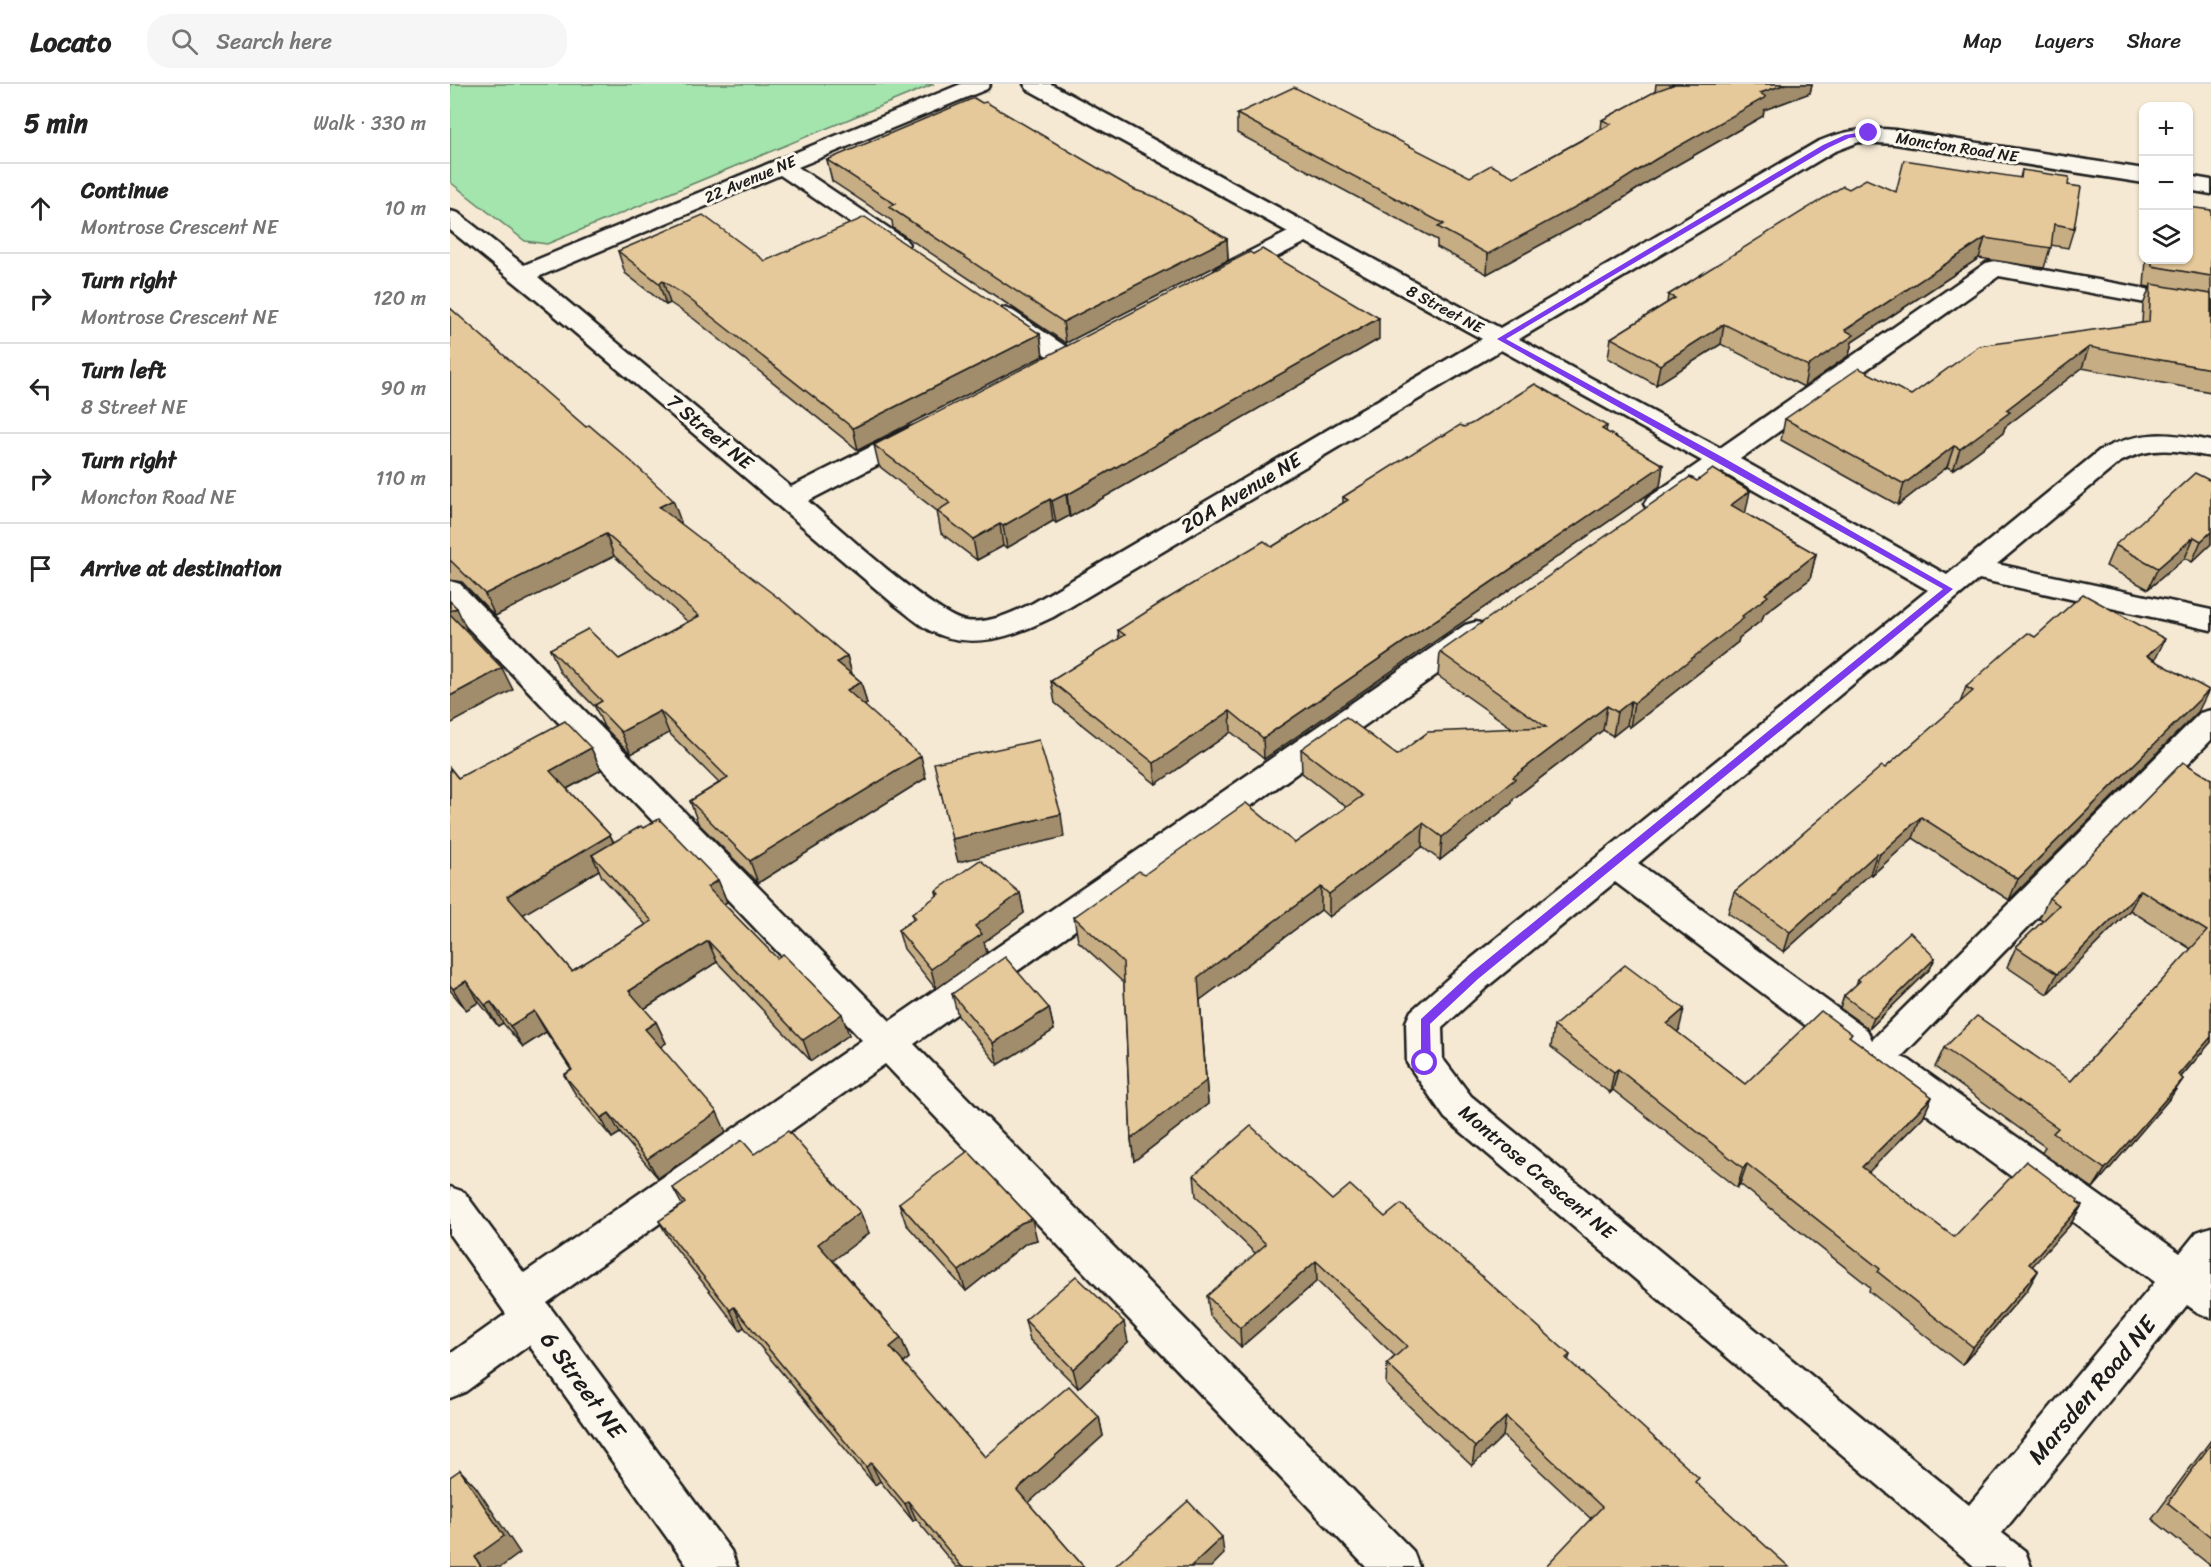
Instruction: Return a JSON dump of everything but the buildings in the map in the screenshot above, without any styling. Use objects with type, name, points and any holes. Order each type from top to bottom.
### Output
[{"type":"street","name":"22 Avenue NE","points":[[521,274],[979,84]]},
{"type":"street","name":"8 Street NE","points":[[1035,84],[1721,460],[1961,579],[2211,620]]},
{"type":"street","name":"Moncton Road NE","points":[[1501,339],[1826,147],[1847,137],[1877,134],[2139,175]]},
{"type":"street","points":[[781,166],[920,260]]},
{"type":"street","points":[[2193,184],[2211,187]]},
{"type":"street","name":"7 Street NE","points":[[450,218],[521,274],[905,598],[941,623],[975,633]]},
{"type":"street","points":[[1209,282],[1305,233]]},
{"type":"street","points":[[1641,516],[1995,268],[2211,308]]},
{"type":"street","points":[[988,305],[1065,357]]},
{"type":"street","name":"20A Avenue NE","points":[[975,633],[1010,626],[1043,610],[1501,339]]},
{"type":"street","points":[[790,499],[941,421]]},
{"type":"street","name":"Montrose Crescent NE","points":[[2009,1567],[1458,1107],[1425,1063],[1424,1022],[1475,976],[2110,456],[2132,444],[2168,441],[2211,449]]},
{"type":"street","points":[[450,591],[1397,1567]]},
{"type":"street","points":[[450,1378],[527,1308],[888,1044],[1494,619]]},
{"type":"street","points":[[1877,1058],[2211,721]]},
{"type":"street","points":[[1614,864],[1877,1058],[2198,1289]]},
{"type":"street","name":"6 Street NE","points":[[450,1204],[715,1567]]},
{"type":"street","name":"Marsden Road NE","points":[[1972,1535],[2198,1289],[2211,1245]]},
{"type":"green space","points":[[450,84],[934,84],[547,244],[525,241],[450,182]]},
{"type":"route","points":[[1425,1063],[1424,1022],[1475,976],[1949,589],[1501,339],[1826,147],[1847,137],[1869,133]]}]
